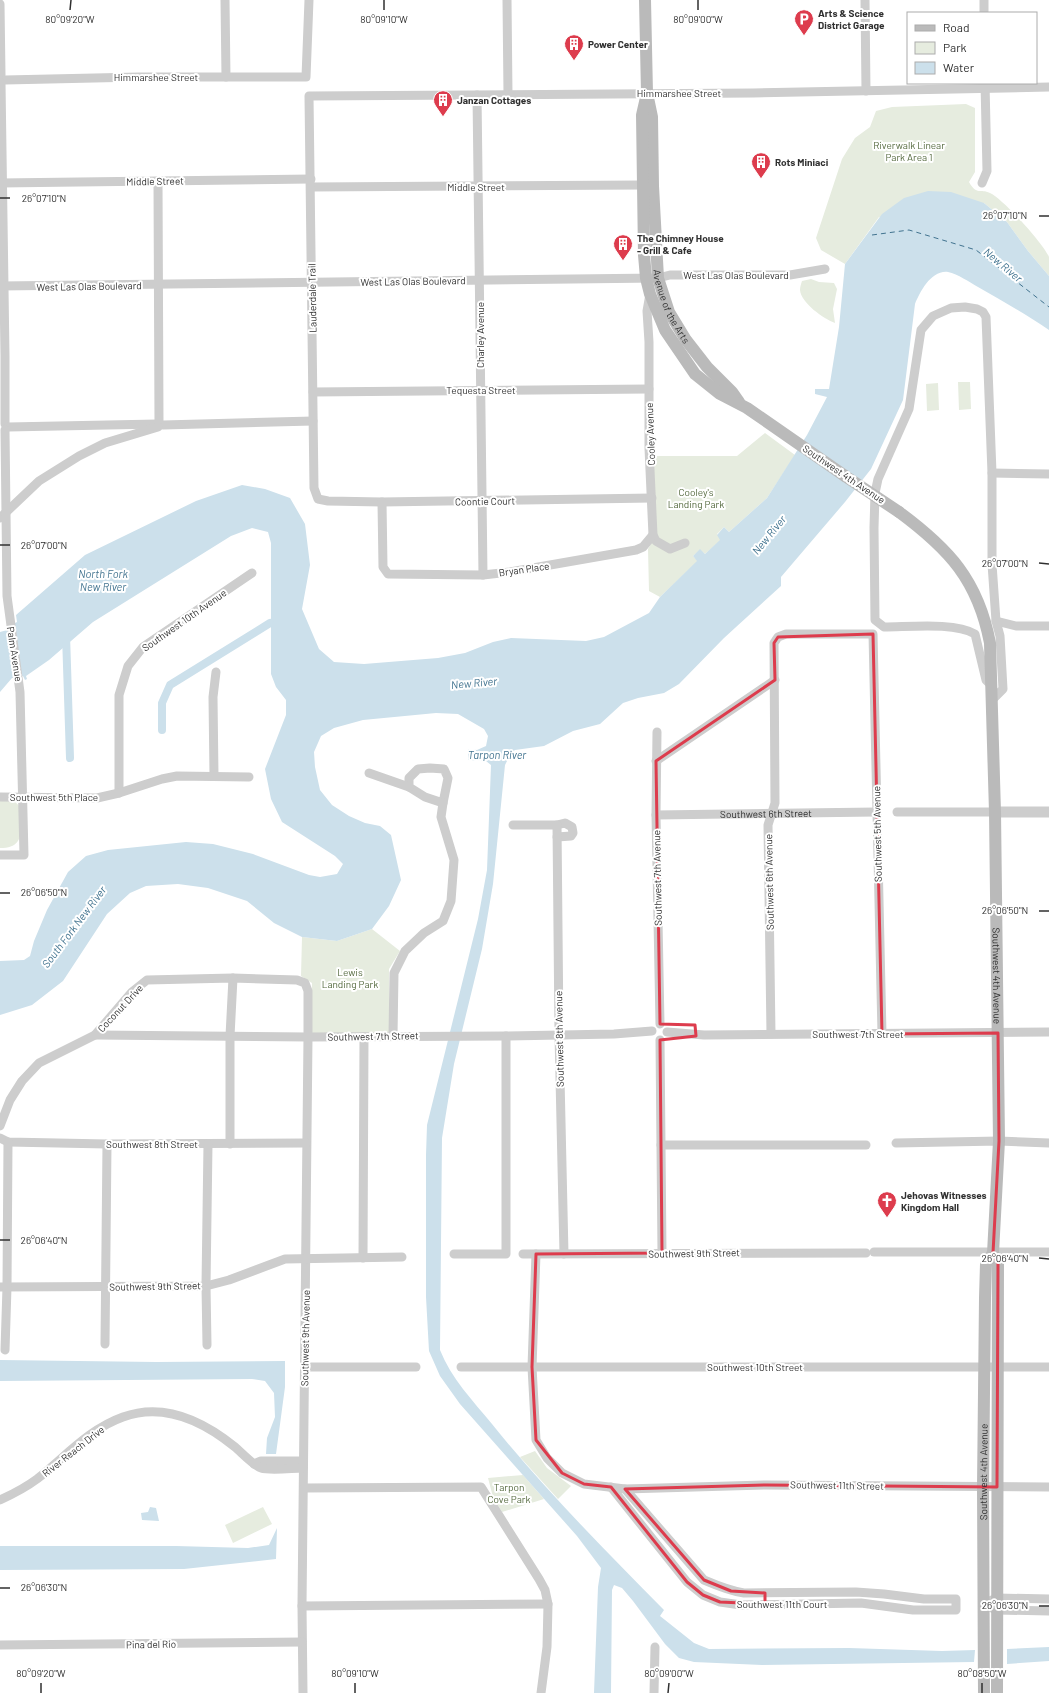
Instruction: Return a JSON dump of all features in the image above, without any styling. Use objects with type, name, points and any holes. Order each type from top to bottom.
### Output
[{"type":"main road","name":"Avenue of the Arts","points":[[645,0],[647,93],[652,117],[652,278]]},
{"type":"main road","name":"Avenue of the Arts","points":[[647,93],[642,115],[644,255],[652,278],[669,312],[686,340],[707,367],[744,406]]},
{"type":"main road","name":"Southwest 4th Avenue","points":[[652,278],[650,294],[665,330],[695,374],[720,394],[744,406],[925,531],[944,548],[959,567],[972,588],[986,625],[990,643],[992,685],[998,1033],[999,1142],[994,1253],[998,1264],[997,1693]]},
{"type":"main road","name":"Southwest 4th Avenue","points":[[984,1693],[983,1487],[986,1264],[994,1253]]},
{"type":"street","points":[[225,0],[226,77]]},
{"type":"street","name":"Himmarshee Street","points":[[1,79],[306,77],[309,0]]},
{"type":"street","points":[[507,0],[508,94]]},
{"type":"street","points":[[865,0],[866,91]]},
{"type":"street","points":[[984,0],[984,12]]},
{"type":"street","name":"Palm Avenue","points":[[0,4],[4,427],[3,515],[7,596],[20,692],[24,855],[0,855]]},
{"type":"street","points":[[982,182],[987,171],[984,86]]},
{"type":"street","name":"Himmarshee Street","points":[[309,96],[866,91],[984,86],[1049,87]]},
{"type":"street","name":"Charley Avenue","points":[[478,95],[483,575]]},
{"type":"street","name":"Lauderdale Trail","points":[[309,96],[314,488],[318,499]]},
{"type":"street","points":[[158,181],[159,424]]},
{"type":"street","name":"Middle Street","points":[[2,183],[158,181],[479,187],[642,185]]},
{"type":"street","name":"West Las Olas Boulevard","points":[[2,286],[652,278],[670,275],[790,275],[825,269]]},
{"type":"street","name":"Cooley Avenue","points":[[650,294],[647,311],[650,342],[649,389],[652,535]]},
{"type":"street","points":[[992,685],[986,680],[975,634],[969,630],[956,627],[884,627],[875,620],[875,493],[878,479],[909,409],[921,330],[934,316],[951,308],[977,308],[983,312],[986,317],[992,472],[992,545],[996,621],[1000,636],[1003,690],[992,700]]},
{"type":"street","name":"Tequesta Street","points":[[313,392],[649,389]]},
{"type":"street","points":[[4,427],[313,421]]},
{"type":"street","points":[[3,515],[39,481],[78,456],[105,443],[159,424]]},
{"type":"street","points":[[992,472],[1049,474]]},
{"type":"street","name":"Coontie Court","points":[[318,499],[328,501],[382,502],[652,498]]},
{"type":"street","name":"Bryan Place","points":[[382,502],[383,568],[388,574],[483,575],[636,550],[643,547],[652,535]]},
{"type":"street","points":[[652,535],[656,541],[670,549],[685,543]]},
{"type":"street","name":"Southwest 10th Avenue","points":[[119,793],[119,695],[128,666],[142,647],[252,573]]},
{"type":"street","points":[[996,621],[1016,626],[1049,626]]},
{"type":"street","points":[[1000,636],[1016,626]]},
{"type":"street","name":"Southwest 5th Avenue","points":[[778,636],[786,634],[873,634],[882,1034]]},
{"type":"street","name":"Southwest 6th Avenue","points":[[771,1034],[768,825],[775,803],[774,643],[778,636]]},
{"type":"street","points":[[214,776],[213,697],[216,672]]},
{"type":"street","points":[[656,762],[775,680]]},
{"type":"street","name":"Southwest 7th Avenue","points":[[656,732],[660,1024]]},
{"type":"street","points":[[393,1036],[394,973],[405,951],[424,933],[443,920],[451,901],[454,860],[441,817],[448,778],[444,769],[418,769],[409,778],[409,787]]},
{"type":"street","points":[[369,773],[409,787],[426,797],[443,803]]},
{"type":"street","name":"Southwest 5th Place","points":[[0,797],[91,798],[119,793],[162,779],[177,776],[249,776]]},
{"type":"street","name":"Southwest 6th Street","points":[[656,815],[876,812]]},
{"type":"street","points":[[897,812],[1049,812]]},
{"type":"street","points":[[513,825],[567,823],[572,827],[573,830],[571,836],[557,837]]},
{"type":"street","name":"Southwest 8th Avenue","points":[[557,824],[559,1034],[564,1254]]},
{"type":"street","points":[[230,1144],[230,1036],[233,978]]},
{"type":"street","name":"Coconut Drive","points":[[0,1126],[10,1100],[22,1081],[39,1063],[95,1035],[132,992],[146,980],[233,978],[297,980],[305,983]]},
{"type":"street","name":"Southwest 9th Avenue","points":[[303,1693],[303,1464],[308,1037],[308,991],[305,983]]},
{"type":"street","points":[[660,1024],[666,1027],[667,1032],[665,1037],[660,1040],[654,1038],[652,1031],[654,1026],[660,1024]]},
{"type":"street","name":"Southwest 7th Street","points":[[95,1035],[308,1037],[506,1036],[614,1034],[652,1031]]},
{"type":"street","name":"Southwest 7th Street","points":[[667,1032],[704,1035],[1049,1032]]},
{"type":"street","points":[[454,1254],[506,1254],[506,1036]]},
{"type":"street","points":[[363,1258],[364,1037]]},
{"type":"street","points":[[660,1040],[662,1253]]},
{"type":"street","points":[[4,1140],[4,1350]]},
{"type":"street","name":"Southwest 8th Street","points":[[4,1140],[107,1144],[230,1144],[306,1142]]},
{"type":"street","points":[[896,1143],[1049,1143]]},
{"type":"street","points":[[105,1344],[107,1144]]},
{"type":"street","points":[[207,1345],[206,1286],[208,1144]]},
{"type":"street","points":[[661,1145],[866,1145]]},
{"type":"street","name":"Southwest 9th Street","points":[[523,1254],[1049,1252]]},
{"type":"street","points":[[536,1254],[532,1367],[536,1440],[547,1458],[562,1473],[584,1484],[625,1489]]},
{"type":"street","name":"Southwest 9th Street","points":[[3,1287],[206,1286],[229,1280],[285,1259],[402,1257]]},
{"type":"street","points":[[305,1367],[416,1367]]},
{"type":"street","name":"Southwest 10th Street","points":[[461,1367],[1049,1367]]},
{"type":"street","name":"River Reach Drive","points":[[0,1500],[15,1494],[36,1479],[87,1437],[106,1424],[124,1416],[142,1413],[165,1413],[181,1416],[201,1423],[218,1433],[254,1464],[260,1461],[303,1464]]},
{"type":"street","name":"Southwest 11th Street","points":[[625,1489],[766,1485],[1049,1487]]},
{"type":"street","points":[[304,1488],[481,1487],[545,1590],[548,1604],[547,1647],[541,1693]]},
{"type":"street","name":"Southwest 11th Court","points":[[611,1487],[687,1582],[703,1595],[720,1602],[741,1605],[860,1603],[913,1610],[956,1610],[956,1599],[924,1599],[856,1592],[765,1593],[731,1591],[704,1580],[625,1489]]},
{"type":"street","points":[[765,1593],[765,1604]]},
{"type":"street","points":[[984,1604],[997,1598],[1049,1599]]},
{"type":"street","points":[[302,1606],[548,1604]]},
{"type":"street","points":[[984,1604],[997,1610],[1049,1611]]},
{"type":"street","name":"Pina del Rio","points":[[0,1645],[302,1642]]},
{"type":"street","points":[[654,1693],[656,1647]]},
{"type":"highlighted area","points":[[873,634],[882,1034],[998,1033],[999,1141],[993,1253],[998,1264],[997,1487],[766,1485],[625,1489],[704,1580],[731,1591],[765,1593],[765,1604],[720,1602],[703,1595],[687,1582],[611,1487],[584,1484],[562,1473],[536,1440],[532,1367],[536,1254],[662,1253],[660,1040],[696,1036],[695,1025],[660,1024],[656,761],[775,680],[774,643],[778,637]]},
{"type":"green space","name":"Riverwalk Linear Park Area 1","points":[[966,104],[975,108],[975,172],[969,182],[974,189],[990,193],[996,197],[1013,212],[1031,232],[1049,257],[1049,276],[1028,251],[1007,222],[984,203],[879,217],[845,264],[821,250],[816,238],[842,159],[855,138],[870,127],[876,111],[892,107]]},
{"type":"green space","points":[[811,279],[819,282],[834,283],[837,289],[833,309],[835,323],[814,310],[801,295],[800,289],[802,281]]},
{"type":"green space","points":[[958,382],[970,382],[971,409],[959,410]]},
{"type":"green space","points":[[938,383],[939,410],[927,411],[926,384]]},
{"type":"green space","name":"Cooley's Landing Park","points":[[765,433],[795,455],[767,498],[729,532],[724,527],[717,534],[721,540],[705,554],[700,550],[693,556],[698,561],[660,597],[649,591],[648,549],[654,539],[654,456],[737,456]]},
{"type":"green space","points":[[0,799],[12,800],[20,807],[21,829],[18,841],[15,845],[0,848]]},
{"type":"green space","name":"Lewis Landing Park","points":[[372,929],[400,951],[389,969],[389,1033],[312,1034],[312,983],[301,976],[302,937],[337,941]]},
{"type":"green space","points":[[535,1451],[547,1468],[571,1486],[558,1499],[520,1457]]},
{"type":"green space","name":"Tarpon Cove Park","points":[[523,1475],[544,1499],[502,1512],[493,1497],[488,1478]]},
{"type":"green space","points":[[263,1507],[272,1524],[233,1543],[225,1525]]},
{"type":"water","points":[[928,191],[951,192],[984,203],[1007,222],[1028,251],[1049,276],[1049,330],[1032,318],[956,274],[942,272],[936,274],[923,288],[915,304],[903,400],[871,469],[781,577],[781,586],[724,638],[679,684],[664,693],[638,698],[623,703],[600,724],[573,731],[544,746],[515,750],[511,753],[505,765],[493,884],[482,949],[454,1064],[442,1138],[440,1350],[456,1380],[512,1448],[576,1519],[664,1610],[660,1616],[694,1643],[709,1649],[849,1648],[942,1651],[975,1650],[974,1662],[762,1665],[694,1662],[679,1658],[665,1644],[622,1588],[614,1585],[612,1590],[611,1693],[594,1693],[598,1587],[601,1568],[577,1536],[460,1404],[440,1376],[429,1351],[426,1297],[427,1125],[478,919],[487,870],[491,765],[486,761],[468,760],[468,749],[477,750],[486,746],[488,736],[484,729],[458,714],[436,713],[363,720],[334,728],[321,736],[314,752],[315,767],[320,790],[332,805],[349,816],[365,823],[380,826],[391,835],[401,880],[389,906],[372,929],[337,941],[302,937],[274,923],[247,901],[208,888],[178,884],[146,886],[130,893],[107,914],[63,981],[32,1005],[0,1015],[0,961],[24,960],[30,956],[34,941],[47,910],[68,872],[86,856],[108,850],[186,842],[213,844],[253,854],[309,875],[320,877],[337,874],[343,864],[335,856],[282,822],[271,799],[265,769],[286,715],[286,700],[276,687],[271,674],[271,543],[268,532],[252,528],[231,536],[93,622],[49,660],[26,676],[27,679],[25,680],[23,676],[12,678],[0,692],[0,632],[15,628],[15,623],[17,622],[16,615],[85,555],[196,501],[242,485],[265,489],[290,498],[305,524],[310,565],[302,609],[319,649],[334,662],[364,664],[438,658],[465,653],[493,642],[511,638],[586,641],[604,637],[649,613],[660,597],[697,561],[693,556],[700,549],[705,554],[720,540],[717,535],[724,527],[729,532],[767,498],[807,435],[827,397],[815,394],[815,389],[829,389],[839,327],[845,264],[882,214],[904,198]]},
{"type":"water","points":[[0,1360],[156,1362],[285,1361],[285,1387],[276,1454],[266,1454],[267,1438],[275,1417],[274,1393],[265,1381],[252,1379],[0,1381]]},
{"type":"water","points":[[150,1507],[156,1508],[159,1521],[142,1520],[141,1513],[148,1512]]},
{"type":"water","points":[[277,1528],[276,1559],[184,1569],[0,1570],[0,1546],[176,1546],[248,1548],[269,1545]]},
{"type":"water","points":[[1049,1647],[1049,1661],[1007,1664],[1007,1649]]},
{"type":"waterway","points":[[162,730],[162,703],[170,685],[270,623]]},
{"type":"waterway","points":[[66,635],[70,758]]},
{"type":"ferry route","points":[[872,235],[909,230],[976,250],[1049,307]]},
{"type":"place","name":"Arts & Science District Garage","points":[[804,36]]},
{"type":"place","name":"Power Center","points":[[574,61]]},
{"type":"place","name":"Janzan Cottages","points":[[443,117]]},
{"type":"place","name":"Rots Miniaci","points":[[761,179]]},
{"type":"place","name":"The Chimney House - Grill & Cafe","points":[[623,261]]},
{"type":"place","name":"Jehovas Witnesses Kingdom Hall","points":[[887,1218]]},
{"type":"water label","name":"New River","points":[[1003,265]]},
{"type":"water label","name":"New River","points":[[769,535]]},
{"type":"water label","name":"North Fork New River","points":[[103,580]]},
{"type":"water label","name":"New River","points":[[474,683]]},
{"type":"water label","name":"Tarpon River","points":[[497,755]]},
{"type":"water label","name":"South Fork New River","points":[[74,927]]}]
